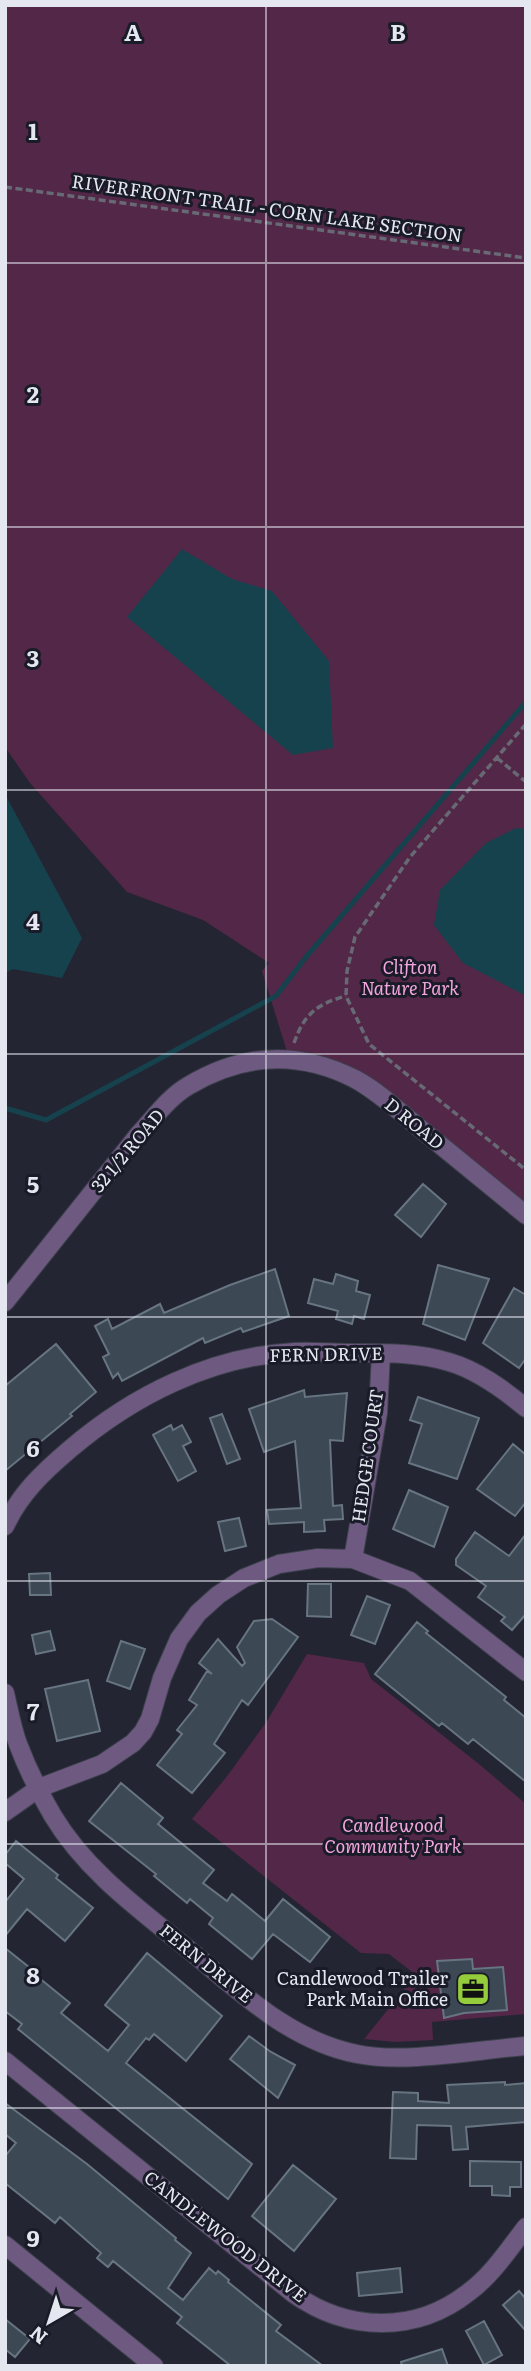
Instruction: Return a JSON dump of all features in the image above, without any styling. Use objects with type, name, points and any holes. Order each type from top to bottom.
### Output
[{"type":"street","name":"D ROAD","points":[[289,1058],[320,1064],[357,1080],[526,1215]]},
{"type":"street","name":"32 1/2 ROAD","points":[[5,1302],[139,1134],[161,1109],[186,1087],[225,1068],[257,1060],[289,1058]]},
{"type":"street","name":"FERN DRIVE","points":[[5,1526],[14,1506],[46,1469],[122,1409],[153,1391],[199,1373],[256,1357],[293,1352],[419,1355],[451,1362],[478,1374],[526,1408]]},
{"type":"street","name":"HEDGE COURT","points":[[353,1559],[378,1413],[381,1353]]},
{"type":"street","points":[[5,1812],[39,1788],[102,1764],[133,1743],[150,1719],[162,1678],[179,1639],[198,1613],[218,1595],[244,1578],[279,1564],[318,1558],[353,1559],[410,1581],[526,1672]]},
{"type":"street","name":"FERN DRIVE","points":[[5,1693],[18,1744],[54,1817],[84,1859],[120,1894],[264,2011],[287,2026],[333,2048],[358,2054],[384,2057],[526,2046]]},
{"type":"street","name":"CANDLEWOOD DRIVE","points":[[5,2061],[293,2294],[332,2316],[370,2324],[390,2324],[436,2312],[457,2301],[478,2285],[526,2227]]},
{"type":"street","points":[[5,2245],[154,2366]]},
{"type":"path","name":"RIVERFRONT TRAIL - CORN LAKE SECTION","points":[[5,187],[526,258]]},
{"type":"path","points":[[526,724],[410,857],[355,937],[346,996],[369,1044],[526,1170]]},
{"type":"path","points":[[497,758],[526,782]]},
{"type":"path","points":[[289,1058],[298,1033],[315,1008],[346,996]]},
{"type":"green space","name":"Clifton Nature Park","points":[[5,5],[526,5],[526,1215],[384,1100],[289,1058],[262,971],[269,963],[203,920],[127,892],[30,783],[5,747]]},
{"type":"green space","name":"Candlewood Community Park","points":[[307,1654],[364,1663],[371,1679],[526,1804],[526,2014],[432,2022],[433,2040],[395,2042],[364,2039],[416,1975],[389,1954],[361,1953],[192,1819],[267,1721]]},
{"type":"water","points":[[182,549],[232,579],[272,591],[329,661],[333,748],[293,755],[127,617]]},
{"type":"water","points":[[5,794],[82,938],[62,978],[13,969],[5,973]]},
{"type":"water","points":[[516,828],[526,829],[526,996],[463,963],[434,925],[440,890],[486,843]]},
{"type":"building","points":[[423,1184],[446,1204],[421,1237],[395,1215]]},
{"type":"building","points":[[438,1265],[489,1279],[465,1340],[423,1324]]},
{"type":"building","points":[[275,1269],[289,1316],[243,1332],[241,1328],[205,1343],[203,1338],[122,1381],[118,1373],[113,1378],[103,1357],[109,1354],[95,1326],[108,1319],[112,1329],[160,1304],[164,1313]]},
{"type":"building","points":[[336,1274],[358,1281],[356,1291],[370,1295],[364,1319],[354,1316],[352,1324],[336,1319],[338,1311],[308,1303],[314,1279],[333,1284]]},
{"type":"building","points":[[514,1288],[526,1295],[526,1358],[519,1368],[483,1343]]},
{"type":"building","points":[[56,1344],[96,1392],[70,1414],[72,1416],[5,1471],[5,1386]]},
{"type":"building","points":[[304,1390],[305,1397],[347,1393],[343,1441],[330,1440],[333,1506],[342,1505],[343,1519],[324,1520],[325,1531],[304,1532],[304,1522],[269,1524],[267,1510],[301,1508],[295,1441],[264,1452],[249,1409]]},
{"type":"building","points":[[418,1397],[479,1418],[457,1479],[409,1463],[422,1424],[410,1420]]},
{"type":"building","points":[[222,1414],[240,1459],[227,1464],[210,1418]]},
{"type":"building","points":[[171,1425],[173,1430],[182,1425],[191,1442],[183,1446],[196,1471],[178,1481],[153,1435]]},
{"type":"building","points":[[513,1444],[526,1455],[526,1502],[515,1516],[477,1489]]},
{"type":"building","points":[[409,1490],[448,1507],[434,1547],[393,1529]]},
{"type":"building","points":[[239,1518],[246,1546],[225,1551],[218,1522]]},
{"type":"building","points":[[475,1532],[509,1556],[526,1534],[526,1614],[512,1630],[501,1621],[505,1617],[478,1597],[486,1586],[456,1565],[456,1559]]},
{"type":"building","points":[[50,1573],[51,1595],[30,1595],[29,1574]]},
{"type":"building","points":[[308,1584],[331,1584],[331,1617],[307,1616]]},
{"type":"building","points":[[367,1596],[390,1605],[375,1644],[351,1635]]},
{"type":"building","points":[[272,1619],[298,1637],[248,1705],[242,1700],[214,1744],[225,1753],[192,1793],[157,1765],[182,1734],[177,1730],[197,1705],[189,1700],[207,1671],[212,1674],[199,1663],[218,1639],[242,1666],[245,1663],[237,1647],[254,1621]]},
{"type":"building","points":[[417,1622],[428,1631],[426,1633],[506,1697],[504,1700],[526,1718],[526,1782],[473,1739],[468,1744],[442,1723],[439,1726],[375,1674]]},
{"type":"building","points":[[50,1631],[55,1650],[36,1654],[32,1635]]},
{"type":"building","points":[[121,1641],[145,1649],[130,1689],[107,1681]]},
{"type":"building","points":[[88,1680],[100,1731],[57,1741],[45,1689]]},
{"type":"building","points":[[121,1783],[163,1818],[158,1824],[214,1870],[203,1883],[227,1901],[232,1894],[265,1921],[283,1899],[330,1937],[310,1962],[273,1934],[252,1959],[209,1924],[213,1918],[190,1899],[187,1903],[154,1876],[156,1874],[89,1821]]},
{"type":"building","points":[[16,1841],[93,1908],[65,1941],[27,1909],[5,1936],[5,1902],[24,1879],[5,1863],[5,1855]]},
{"type":"building","points":[[5,1948],[70,2003],[61,2013],[108,2051],[129,2025],[105,2005],[147,1953],[222,2016],[186,2061],[154,2034],[149,2040],[146,2038],[126,2063],[252,2164],[228,2199],[18,2029],[22,2024],[5,2011]]},
{"type":"building","name":"Candlewood Trailer Park Main Office","points":[[472,1959],[473,1969],[503,1967],[507,2010],[464,2013],[444,2018],[437,1961]]},
{"type":"building","points":[[249,2036],[295,2065],[278,2098],[230,2059]]},
{"type":"building","points":[[505,2082],[505,2085],[526,2083],[526,2122],[466,2127],[468,2149],[453,2150],[451,2126],[417,2125],[416,2159],[390,2158],[393,2092],[418,2093],[418,2101],[449,2103],[447,2085]]},
{"type":"building","points":[[5,2103],[87,2164],[191,2253],[168,2288],[183,2300],[209,2268],[216,2274],[218,2271],[281,2325],[276,2331],[323,2366],[231,2366],[177,2323],[182,2317],[113,2261],[108,2267],[97,2258],[101,2253],[60,2217],[55,2223],[5,2183],[5,2156],[16,2143],[5,2134]]},
{"type":"building","points":[[470,2161],[521,2162],[521,2187],[510,2187],[510,2196],[492,2195],[492,2186],[470,2186]]},
{"type":"building","points":[[293,2165],[336,2199],[294,2251],[252,2216]]},
{"type":"building","points":[[400,2268],[402,2292],[359,2296],[357,2273]]},
{"type":"building","points":[[519,2291],[526,2299],[526,2331],[503,2305]]},
{"type":"building","points":[[5,2319],[30,2339],[15,2357],[5,2349]]},
{"type":"building","points":[[484,2321],[502,2355],[484,2365],[466,2331]]},
{"type":"building","points":[[442,2349],[448,2366],[402,2366],[401,2362]]},
{"type":"waterway","points":[[5,1108],[46,1120],[276,996],[306,957],[526,702]]},
{"type":"place","name":"Candlewood Trailer Park Main Office","points":[[473,1989]]}]
